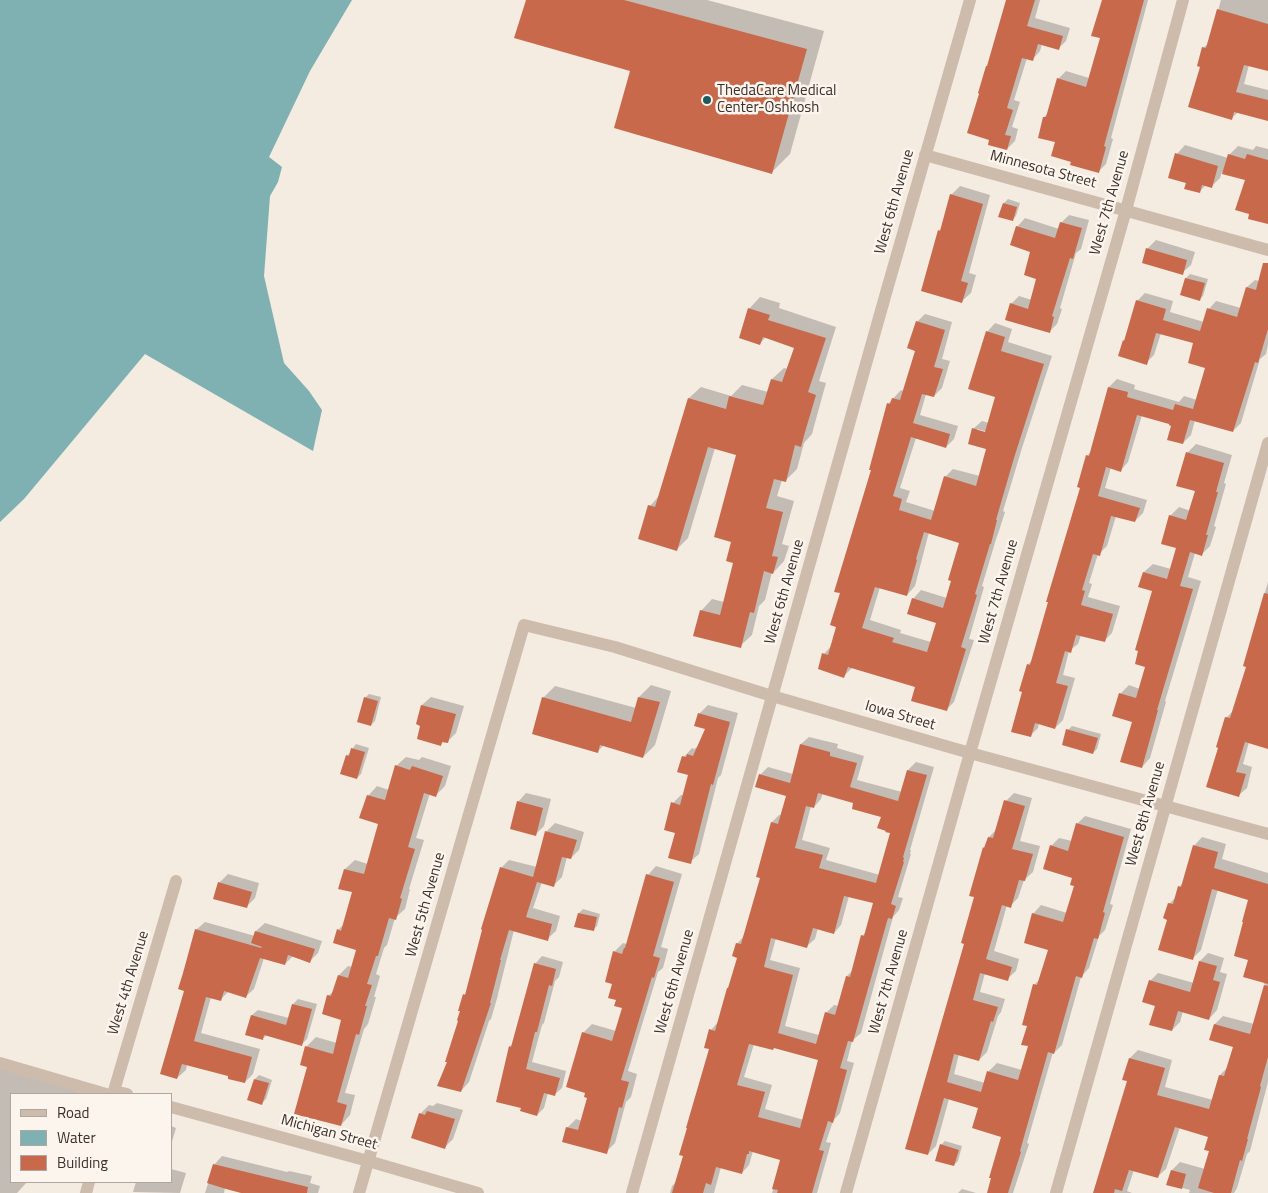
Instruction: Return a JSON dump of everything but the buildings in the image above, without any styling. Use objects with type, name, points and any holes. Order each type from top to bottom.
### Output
[{"type":"street","name":"West 6th Avenue","points":[[632,1193],[970,0]]},
{"type":"street","name":"West 7th Avenue","points":[[846,1193],[1126,210],[1183,0]]},
{"type":"street","name":"Minnesota Street","points":[[925,155],[1268,250]]},
{"type":"street","name":"West 8th Avenue","points":[[1056,1193],[1268,443]]},
{"type":"street","name":"Iowa Street","points":[[524,625],[615,647],[772,696],[970,753],[1268,834]]},
{"type":"street","name":"West 5th Avenue","points":[[359,1193],[524,625]]},
{"type":"street","name":"West 4th Avenue","points":[[111,1093],[176,881]]},
{"type":"street","points":[[0,1062],[111,1093]]},
{"type":"street","name":"Michigan Street","points":[[172,1107],[478,1193]]},
{"type":"water","points":[[0,0],[352,0],[310,71],[269,157],[282,167],[278,182],[270,196],[264,276],[284,363],[309,391],[322,410],[313,451],[145,354],[24,499],[0,522]]},
{"type":"place","name":"ThedaCare Medical Center-Oshkosh","points":[[707,100]]}]
